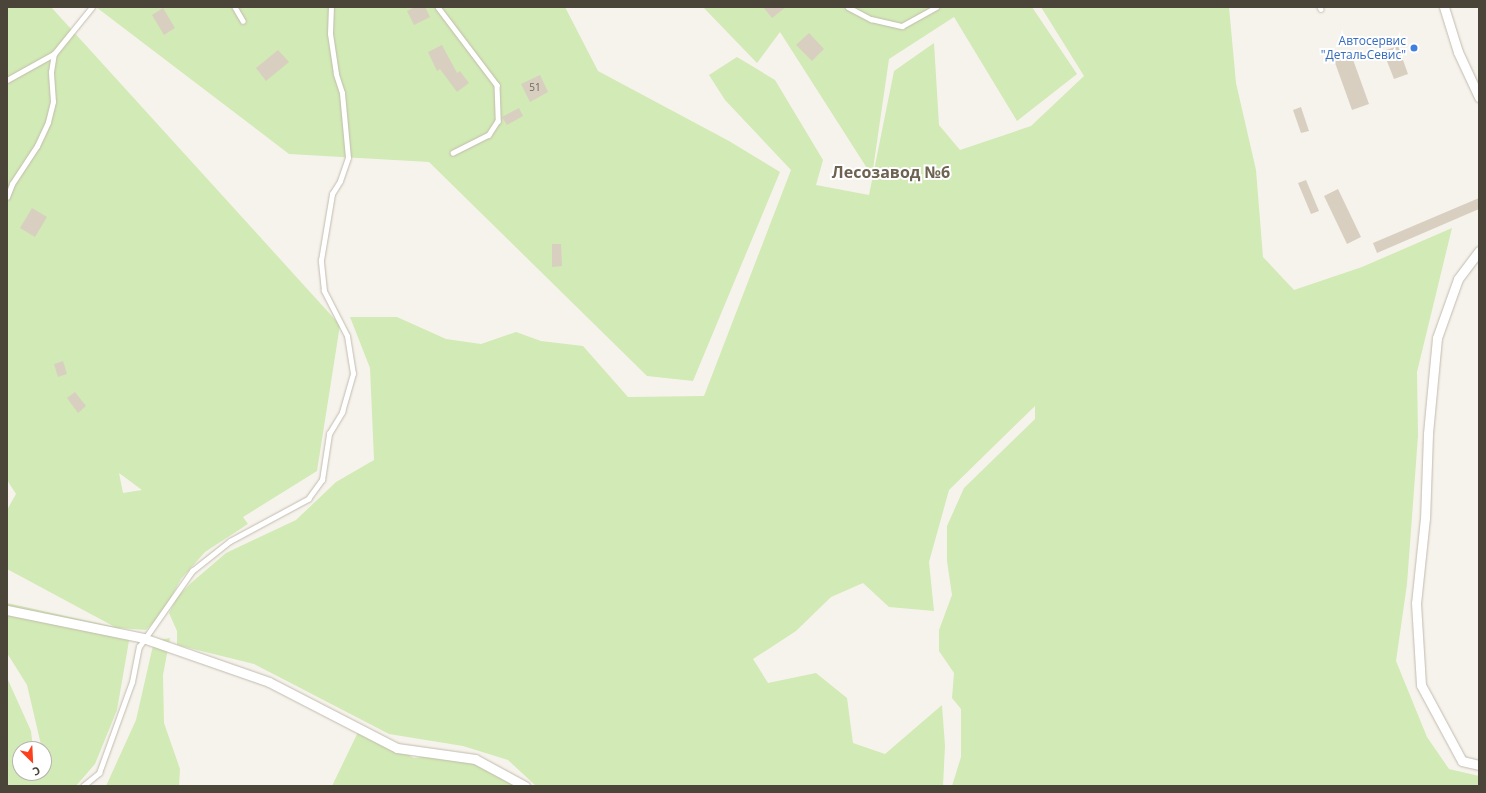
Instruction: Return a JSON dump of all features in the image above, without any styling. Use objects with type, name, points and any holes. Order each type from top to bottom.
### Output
[{"type":"street","points":[[1444,7],[1458,52],[1479,97]]},
{"type":"street","points":[[1479,251],[1458,279],[1436,338],[1428,434],[1425,518],[1416,602],[1421,685],[1462,761],[1479,765]]},
{"type":"street","points":[[7,610],[143,638],[270,682],[397,748],[475,759],[525,786]]},
{"type":"lane","points":[[7,80],[54,54],[92,7]]},
{"type":"lane","points":[[235,7],[243,21]]},
{"type":"lane","points":[[84,786],[98,773],[132,682],[139,648],[143,638],[156,624],[192,571],[230,542],[308,499],[322,480],[329,434],[342,412],[353,374],[347,336],[324,291],[321,260],[332,194],[340,181],[348,158],[342,94],[336,74],[330,34],[331,7]]},
{"type":"lane","points":[[438,7],[497,85],[498,121],[489,135],[453,153]]},
{"type":"lane","points":[[848,7],[871,19],[902,26],[936,7]]},
{"type":"lane","points":[[7,197],[10,183],[37,146],[48,122],[53,102],[51,72],[54,54]]},
{"type":"green space","points":[[7,7],[51,7],[340,325],[317,471],[243,517],[248,524],[205,552],[181,579],[162,614],[146,630],[118,628],[130,635],[117,710],[95,764],[76,786],[7,786],[8,680],[31,731],[32,741],[12,741],[12,781],[52,781],[52,741],[40,741],[27,685],[7,653],[7,603],[115,627],[7,569],[7,510],[16,494],[7,480]],"holes":[[[119,473],[142,490],[123,493]]]},
{"type":"green space","points":[[96,7],[565,7],[598,71],[729,141],[780,172],[693,381],[647,376],[429,162],[289,154]]},
{"type":"green space","points":[[703,7],[1032,7],[1077,74],[1017,121],[954,17],[889,59],[872,176],[780,32],[757,63]]},
{"type":"green space","points":[[1041,7],[1229,7],[1236,83],[1256,170],[1263,257],[1294,290],[1362,267],[1452,228],[1417,372],[1418,436],[1407,584],[1396,661],[1427,737],[1449,769],[1479,776],[1479,786],[952,786],[961,757],[961,709],[952,698],[954,673],[939,651],[939,630],[952,595],[947,561],[947,526],[964,488],[1035,419],[1035,406],[949,490],[929,562],[934,611],[889,607],[863,583],[831,597],[796,631],[753,659],[768,683],[816,673],[847,698],[853,743],[885,754],[942,705],[945,746],[943,786],[536,786],[508,760],[463,746],[389,734],[254,664],[177,645],[177,631],[169,613],[178,596],[191,583],[226,553],[296,520],[336,482],[374,460],[370,368],[350,317],[397,317],[446,339],[481,344],[516,332],[541,341],[583,346],[628,397],[704,396],[791,170],[725,100],[709,75],[737,57],[775,80],[823,160],[816,185],[869,195],[894,71],[934,43],[939,125],[960,150],[1031,126],[1084,76]]},
{"type":"green space","points":[[170,638],[163,675],[164,723],[180,769],[179,786],[106,786],[136,720],[154,641]]},
{"type":"green space","points":[[360,728],[414,758],[456,753],[521,786],[332,786]]},
{"type":"building","points":[[415,7],[425,7],[430,17],[414,25],[407,11]]},
{"type":"building","points":[[763,7],[786,7],[772,18]]},
{"type":"building","points":[[163,8],[175,28],[164,35],[152,15]]},
{"type":"building","points":[[809,33],[824,49],[812,61],[796,45]]},
{"type":"building","points":[[442,45],[457,73],[460,71],[469,83],[457,92],[440,69],[437,71],[428,52]]},
{"type":"building","points":[[1398,46],[1408,74],[1394,79],[1383,51]]},
{"type":"building","points":[[278,50],[289,62],[266,81],[256,68]]},
{"type":"building","points":[[1351,54],[1369,104],[1352,110],[1334,60]]},
{"type":"building","points":[[540,75],[548,92],[530,102],[521,84]]},
{"type":"building","points":[[1301,107],[1309,131],[1301,133],[1293,110]]},
{"type":"building","points":[[519,108],[523,116],[507,125],[502,117]]},
{"type":"building","points":[[1306,180],[1319,211],[1311,214],[1298,183]]},
{"type":"building","points":[[1338,189],[1361,237],[1347,244],[1324,196]]},
{"type":"building","points":[[1479,198],[1479,209],[1377,253],[1373,243]]},
{"type":"building","points":[[32,208],[47,217],[35,237],[20,228]]},
{"type":"building","points":[[552,244],[561,244],[562,266],[552,267]]},
{"type":"building","points":[[63,361],[67,374],[58,377],[54,364]]},
{"type":"building","points":[[75,392],[86,406],[78,413],[67,398]]},
{"type":"place","name":"Автосервис \"ДетальСевис\"","points":[[1414,48]]},
{"type":"district","name":"Лесозавод №6","points":[[891,172]]}]
